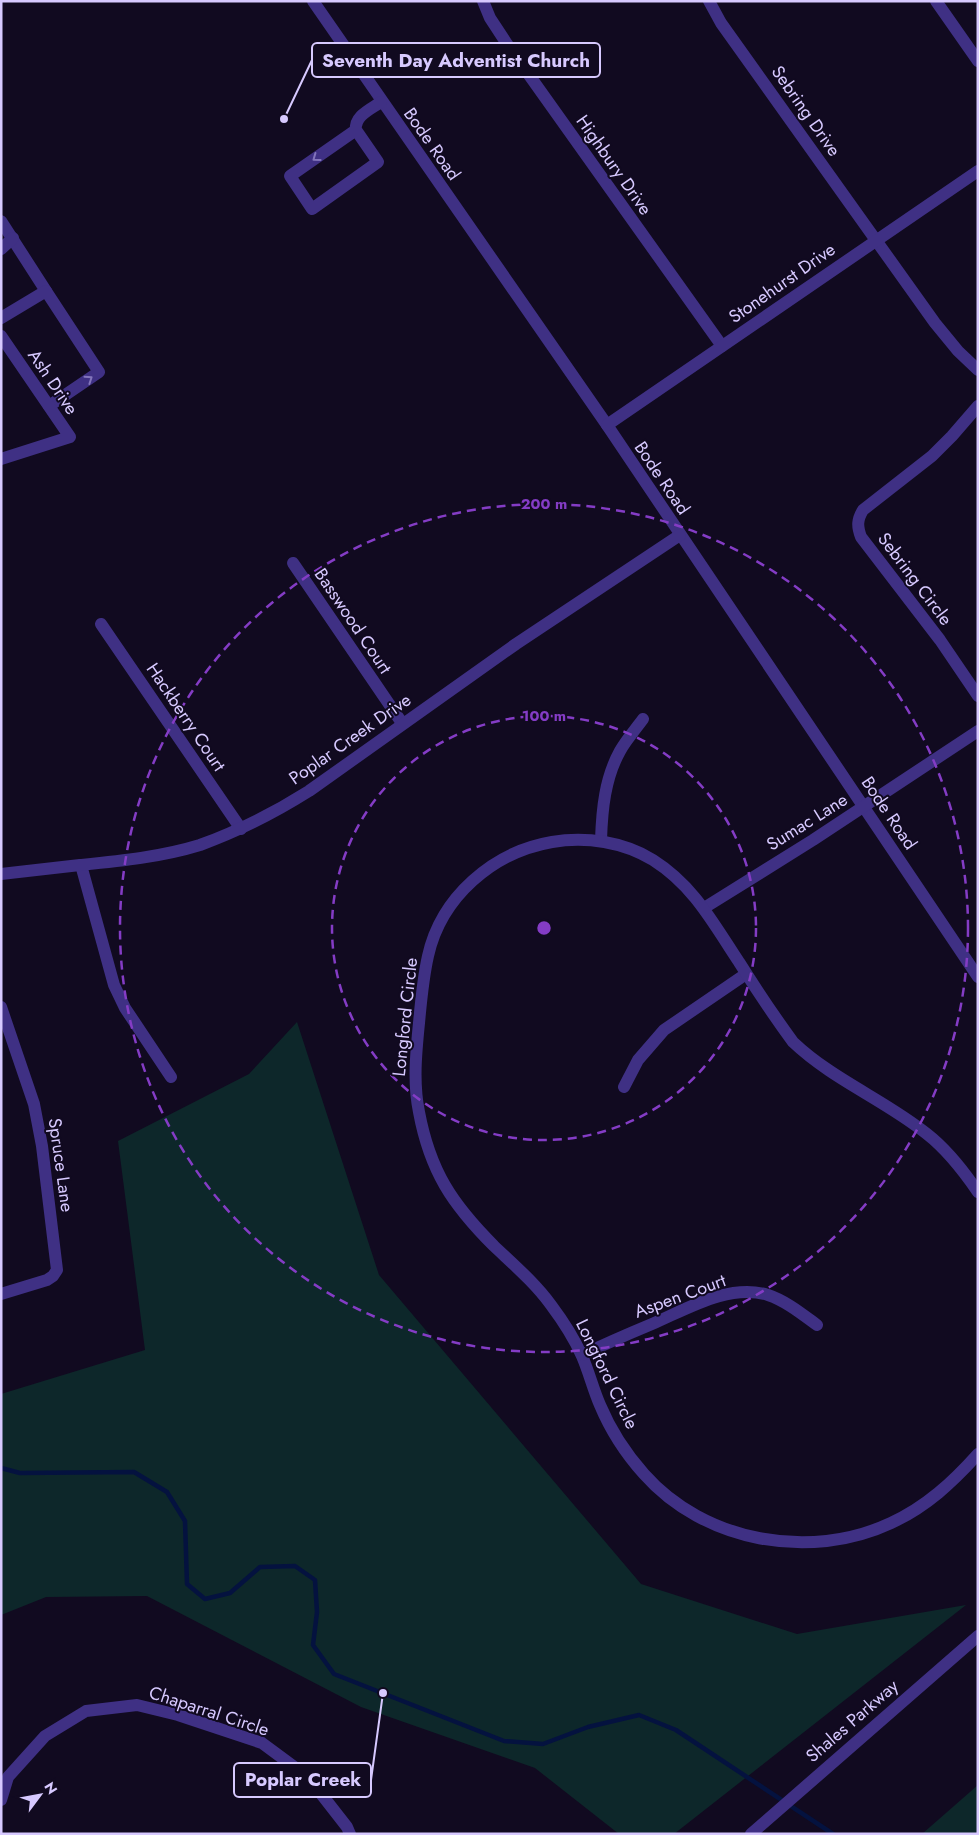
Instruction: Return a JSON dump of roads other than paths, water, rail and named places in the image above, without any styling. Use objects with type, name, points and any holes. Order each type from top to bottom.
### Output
[{"type":"street","name":"Bode Road","points":[[312,1],[606,425],[978,977]]},
{"type":"street","name":"Highbury Drive","points":[[483,1],[490,18],[507,44],[722,346]]},
{"type":"street","name":"Sebring Drive","points":[[709,1],[722,23],[876,240]]},
{"type":"street","points":[[936,1],[978,61]]},
{"type":"street","points":[[356,130],[290,176],[312,209],[378,162],[356,130],[355,124],[358,119],[381,102]]},
{"type":"street","name":"Stonehurst Drive","points":[[606,425],[978,171]]},
{"type":"street","points":[[1,221],[100,372],[48,406]]},
{"type":"street","points":[[1,249],[13,238]]},
{"type":"street","points":[[876,240],[935,323],[958,351],[978,370]]},
{"type":"street","points":[[1,318],[46,291]]},
{"type":"street","name":"Ash Drive","points":[[1,336],[70,437],[1,459]]},
{"type":"street","name":"Sebring Circle","points":[[978,406],[932,456],[863,510],[858,518],[857,527],[861,537],[940,640],[978,696]]},
{"type":"street","name":"Poplar Creek Drive","points":[[1,874],[113,862],[163,854],[199,845],[241,829],[273,813],[308,791],[516,644],[680,535]]},
{"type":"street","name":"Basswood Court","points":[[293,563],[402,723]]},
{"type":"street","name":"Hackberry Court","points":[[101,624],[241,829]]},
{"type":"street","points":[[601,840],[601,817],[613,764],[621,749],[643,720]]},
{"type":"street","name":"Sumac Lane","points":[[704,908],[864,807],[978,731]]},
{"type":"street","name":"Longford Circle","points":[[978,1192],[930,1135],[810,1058],[793,1042],[696,897],[674,876],[652,860],[631,850],[601,840],[562,840],[536,844],[499,861],[484,871],[456,898],[443,916],[428,956],[420,1010],[415,1083],[426,1146],[435,1170],[451,1197],[468,1218],[529,1279],[569,1330],[582,1355],[601,1407],[622,1445],[644,1474],[664,1494],[691,1513],[720,1526],[750,1537],[779,1542],[815,1542],[848,1538],[872,1532],[893,1522],[932,1498],[978,1454]]},
{"type":"street","points":[[80,865],[114,985],[125,1008],[171,1077]]},
{"type":"street","points":[[624,1087],[638,1060],[664,1030],[746,974]]},
{"type":"street","name":"Spruce Lane","points":[[1,1007],[18,1052],[34,1104],[42,1146],[57,1270],[47,1280],[1,1294]]},
{"type":"street","name":"Aspen Court","points":[[582,1355],[696,1305],[735,1293],[751,1292],[769,1295],[787,1304],[817,1325]]},
{"type":"street","name":"Shales Parkway","points":[[751,1834],[978,1636]]},
{"type":"street","name":"Chaparral Circle","points":[[1,1800],[8,1777],[44,1736],[86,1711],[136,1705],[178,1715],[262,1743],[308,1777],[347,1827],[350,1834]]},
{"type":"waterway","points":[[1,1468],[20,1473],[134,1472],[167,1492],[185,1521],[187,1584],[205,1599],[230,1593],[260,1567],[295,1566],[315,1580],[317,1612],[313,1645],[334,1674],[504,1741],[543,1744],[588,1727],[639,1715],[676,1730],[833,1834]]},
{"type":"place","name":"Seventh Day Adventist Church","points":[[284,119]]},
{"type":"place","name":"Poplar Creek","points":[[383,1693]]}]
